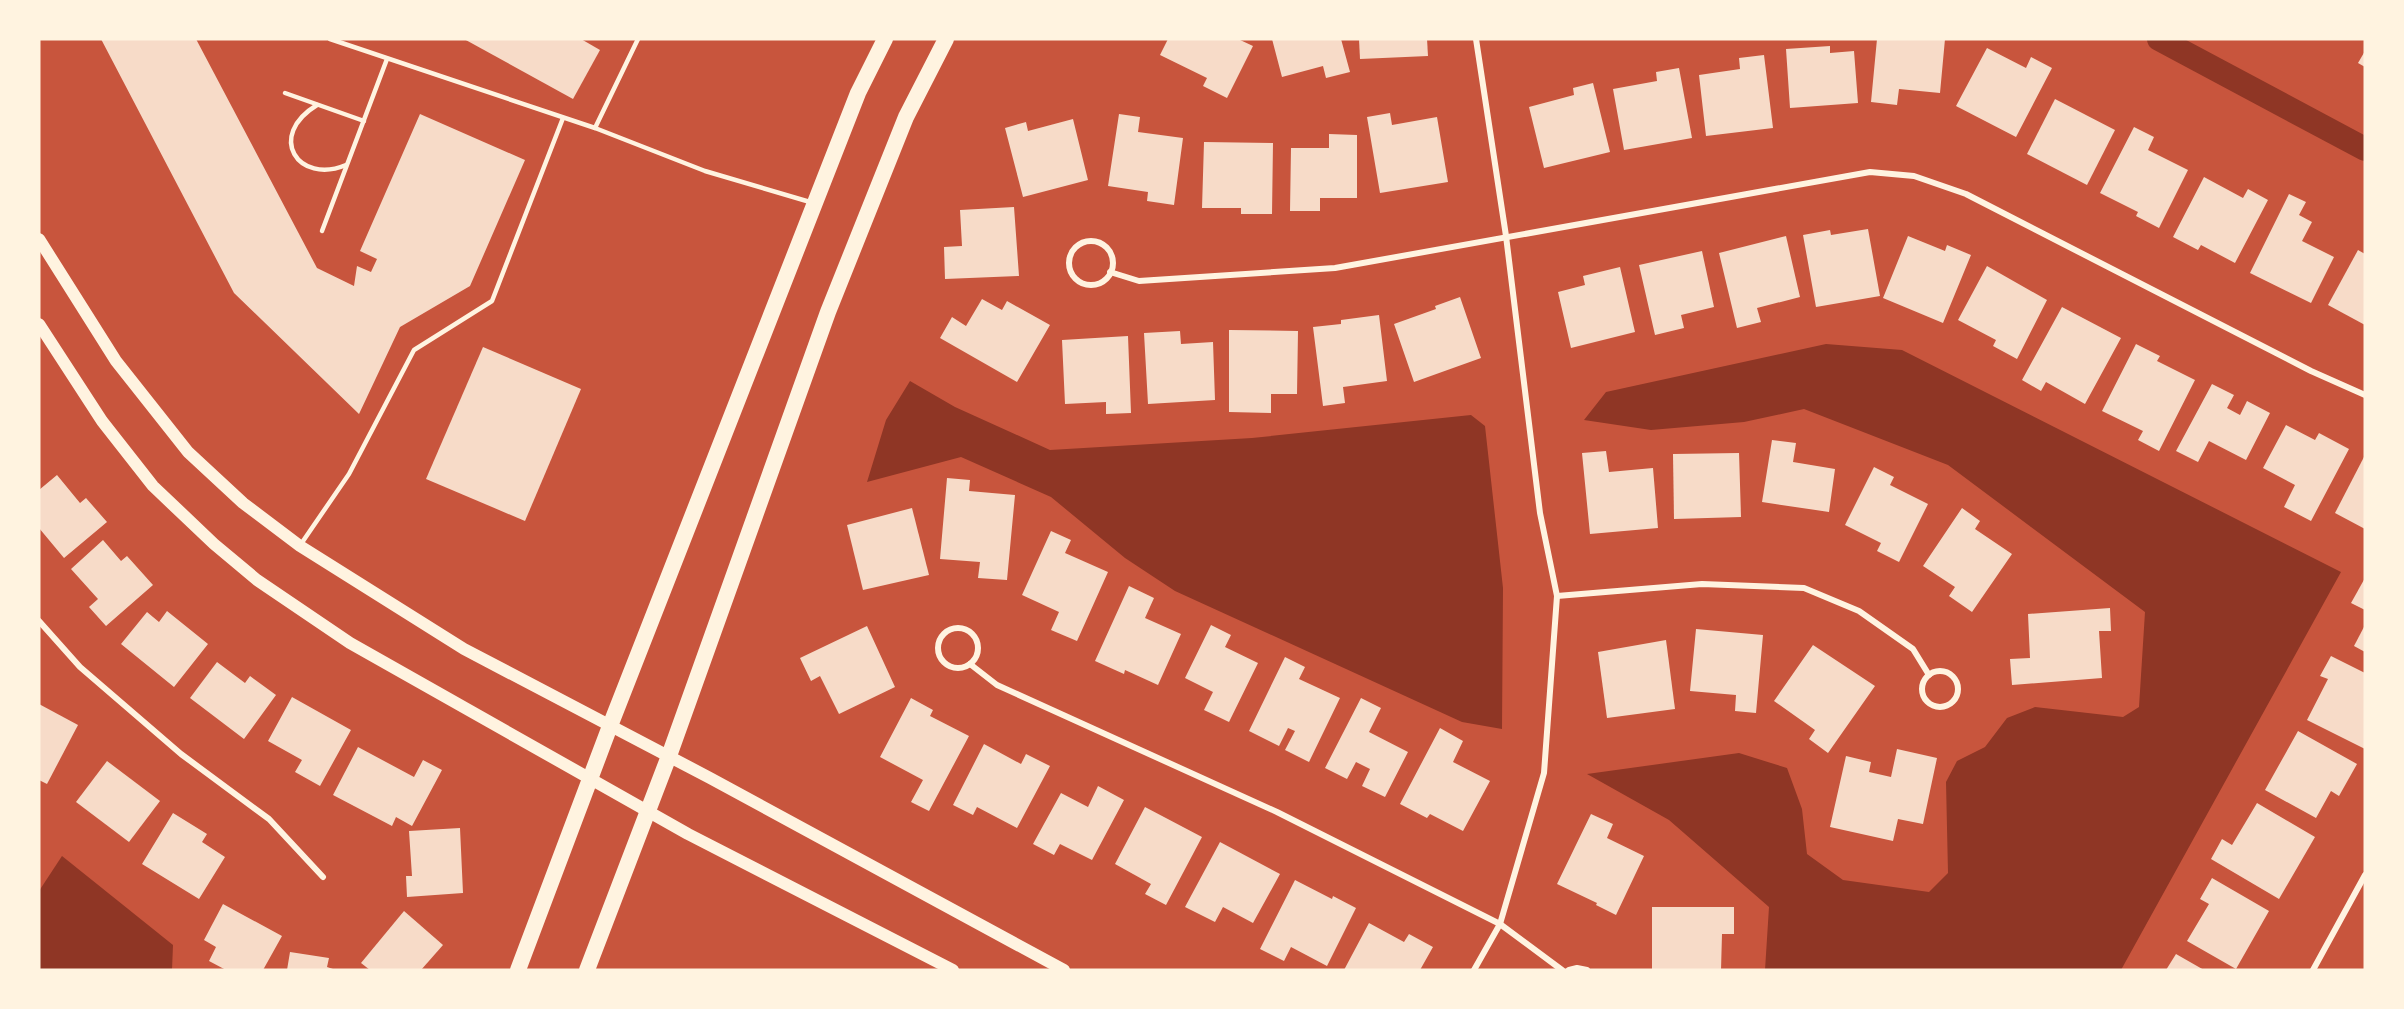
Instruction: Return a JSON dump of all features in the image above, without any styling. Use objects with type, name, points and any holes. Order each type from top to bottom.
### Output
[{"type":"highway","points":[[518,970],[610,726],[858,93],[885,39]]},
{"type":"highway","points":[[587,970],[669,756],[828,312],[906,117],[946,39]]},
{"type":"main road","points":[[40,242],[116,361],[188,452],[243,503],[300,546],[464,649],[669,756],[1064,970]]},
{"type":"main road","points":[[39,324],[102,421],[153,486],[214,544],[257,580],[350,644],[590,779],[953,970]]},
{"type":"street","points":[[1474,970],[1500,924],[1544,773],[1557,596],[1540,513],[1506,236],[1476,39]]},
{"type":"street","points":[[1110,272],[1139,282],[1335,268],[1870,172],[1914,176],[1965,194],[2311,371],[2365,396]]},
{"type":"street","points":[[1097,242],[1109,251],[1112,265],[1110,272],[1101,282],[1088,284],[1081,282],[1069,267],[1071,253],[1082,243],[1097,242]]},
{"type":"street","points":[[1557,596],[1702,584],[1804,588],[1859,611],[1913,648],[1929,675]]},
{"type":"street","points":[[39,621],[80,667],[172,747],[269,819],[323,878]]},
{"type":"street","points":[[960,628],[967,630],[976,639],[978,653],[970,664],[958,668],[952,667],[943,660],[939,648],[942,636],[960,628]]},
{"type":"street","points":[[970,664],[997,685],[1277,812],[1500,924],[1562,970]]},
{"type":"street","points":[[1941,671],[1952,675],[1956,680],[1958,692],[1952,703],[1941,707],[1930,704],[1926,700],[1923,684],[1929,675],[1941,671]]},
{"type":"street","points":[[2313,970],[2365,875]]},
{"type":"street","points":[[1569,970],[1577,968],[1587,970]]},
{"type":"lane","points":[[330,39],[595,128],[705,171],[816,204]]},
{"type":"lane","points":[[595,128],[638,39]]},
{"type":"lane","points":[[322,231],[387,59]]},
{"type":"lane","points":[[285,93],[364,121]]},
{"type":"lane","points":[[317,105],[303,114],[294,125],[291,139],[292,152],[301,162],[312,168],[335,170],[346,165]]},
{"type":"lane","points":[[300,546],[349,474],[414,350],[492,301],[562,118]]},
{"type":"shaded area","points":[[1826,344],[1902,350],[2341,572],[2121,970],[1765,970],[1769,907],[1669,820],[1587,774],[1739,753],[1787,768],[1802,809],[1807,854],[1843,880],[1929,892],[1948,873],[1946,782],[1957,761],[1985,747],[2007,718],[2035,707],[2123,717],[2139,707],[2145,612],[1948,465],[1804,409],[1744,422],[1651,430],[1584,420],[1606,392]]},
{"type":"shaded area","points":[[910,381],[955,407],[1050,450],[1252,438],[1471,415],[1485,426],[1503,588],[1502,729],[1462,722],[1175,591],[1125,558],[1051,497],[961,457],[867,482],[886,420]]},
{"type":"shaded area","points":[[62,856],[173,945],[172,970],[39,970],[39,891]]},
{"type":"building","points":[[101,39],[196,39],[317,268],[354,286],[357,266],[371,272],[377,259],[360,251],[420,114],[525,160],[470,286],[400,327],[359,414],[234,293]]},
{"type":"building","points":[[464,39],[581,39],[600,50],[573,99]]},
{"type":"building","points":[[1168,39],[1238,39],[1253,46],[1227,98],[1203,86],[1207,78],[1160,55]]},
{"type":"building","points":[[1272,39],[1341,39],[1350,72],[1326,78],[1323,66],[1282,77]]},
{"type":"building","points":[[1359,39],[1427,39],[1428,56],[1360,59]]},
{"type":"building","points":[[1877,39],[1945,39],[1940,93],[1899,89],[1897,105],[1871,102]]},
{"type":"building","points":[[1830,46],[1830,53],[1854,51],[1858,103],[1790,108],[1786,49]]},
{"type":"building","points":[[1987,48],[2026,68],[2031,57],[2052,68],[2016,137],[1956,106]]},
{"type":"building","points":[[2365,51],[2365,67],[2358,63]]},
{"type":"building","points":[[1764,55],[1773,128],[1706,136],[1699,75],[1740,69],[1739,58]]},
{"type":"building","points":[[1679,68],[1692,138],[1624,150],[1613,89],[1657,81],[1656,72]]},
{"type":"building","points":[[1593,83],[1610,152],[1544,168],[1529,107],[1574,95],[1573,88]]},
{"type":"building","points":[[2055,99],[2115,130],[2087,185],[2027,154]]},
{"type":"building","points":[[1390,113],[1392,125],[1437,117],[1448,182],[1380,193],[1367,117]]},
{"type":"building","points":[[1119,114],[1140,117],[1138,132],[1183,138],[1174,205],[1147,201],[1148,192],[1108,186]]},
{"type":"building","points":[[1073,119],[1088,180],[1023,197],[1005,128],[1026,122],[1028,131]]},
{"type":"building","points":[[2134,127],[2154,137],[2148,150],[2188,170],[2159,228],[2136,216],[2138,212],[2100,193]]},
{"type":"building","points":[[1329,134],[1357,135],[1357,198],[1320,198],[1320,211],[1290,211],[1291,148],[1329,148]]},
{"type":"building","points":[[1204,142],[1273,143],[1272,214],[1241,214],[1241,208],[1202,208]]},
{"type":"building","points":[[2204,177],[2243,198],[2248,189],[2268,200],[2235,263],[2201,245],[2198,250],[2173,237]]},
{"type":"building","points":[[2289,194],[2306,202],[2299,215],[2312,222],[2302,241],[2334,257],[2311,303],[2250,273]]},
{"type":"building","points":[[1014,207],[1019,276],[945,279],[944,247],[962,246],[960,210]]},
{"type":"building","points":[[1868,229],[1880,296],[1816,307],[1803,235],[1830,230],[1831,235]]},
{"type":"building","points":[[1786,236],[1800,297],[1757,308],[1761,322],[1737,328],[1719,253]]},
{"type":"building","points":[[1908,236],[1945,251],[1947,245],[1971,255],[1943,323],[1883,298]]},
{"type":"building","points":[[2358,250],[2365,254],[2365,325],[2328,305]]},
{"type":"building","points":[[1702,251],[1714,307],[1681,315],[1684,328],[1655,335],[1639,265]]},
{"type":"building","points":[[1987,266],[2047,300],[2017,359],[1993,346],[1996,340],[1958,320]]},
{"type":"building","points":[[1620,267],[1635,332],[1571,348],[1558,292],[1585,285],[1583,276]]},
{"type":"building","points":[[1460,297],[1481,358],[1414,382],[1394,324],[1436,309],[1435,306]]},
{"type":"building","points":[[982,299],[1002,310],[1007,301],[1050,325],[1017,382],[940,338],[952,317],[966,326]]},
{"type":"building","points":[[2062,307],[2121,338],[2085,404],[2046,382],[2041,391],[2022,380]]},
{"type":"building","points":[[1379,315],[1387,381],[1343,387],[1345,403],[1323,406],[1313,327],[1341,324],[1341,320]]},
{"type":"building","points":[[1229,330],[1298,331],[1297,394],[1271,394],[1271,413],[1229,412]]},
{"type":"building","points":[[1180,331],[1181,344],[1213,342],[1215,400],[1148,404],[1144,333]]},
{"type":"building","points":[[1128,336],[1131,413],[1106,414],[1106,402],[1065,404],[1062,340]]},
{"type":"building","points":[[2136,344],[2160,356],[2157,361],[2195,380],[2159,451],[2138,440],[2143,431],[2102,411]]},
{"type":"building","points":[[483,347],[581,389],[525,521],[426,479]]},
{"type":"building","points":[[2212,384],[2234,395],[2227,408],[2240,415],[2247,401],[2270,413],[2246,460],[2209,441],[2198,462],[2176,451]]},
{"type":"building","points":[[2286,425],[2315,440],[2319,433],[2349,449],[2311,521],[2284,507],[2295,485],[2263,468]]},
{"type":"building","points":[[1772,440],[1796,443],[1793,462],[1835,469],[1829,512],[1762,502]]},
{"type":"building","points":[[1606,451],[1609,472],[1653,468],[1658,528],[1590,534],[1582,453]]},
{"type":"building","points":[[1739,453],[1741,517],[1674,519],[1673,454]]},
{"type":"building","points":[[2365,455],[2365,529],[2335,513]]},
{"type":"building","points":[[1874,467],[1894,477],[1890,485],[1928,504],[1899,562],[1877,551],[1881,543],[1845,525]]},
{"type":"building","points":[[57,475],[80,503],[86,498],[107,522],[64,558],[39,528],[39,490]]},
{"type":"building","points":[[947,478],[970,480],[969,491],[1015,495],[1007,580],[978,578],[980,562],[940,559]]},
{"type":"building","points":[[912,508],[929,575],[863,590],[847,525]]},
{"type":"building","points":[[1962,508],[1980,521],[1975,529],[2012,554],[1972,612],[1949,596],[1955,587],[1923,566]]},
{"type":"building","points":[[1051,531],[1071,540],[1065,553],[1108,572],[1077,641],[1051,630],[1059,612],[1022,595]]},
{"type":"building","points":[[103,540],[121,561],[127,556],[153,585],[106,626],[89,607],[98,599],[71,569]]},
{"type":"building","points":[[2365,578],[2365,610],[2351,603]]},
{"type":"building","points":[[1129,586],[1154,598],[1145,618],[1181,634],[1158,685],[1125,670],[1124,674],[1095,661]]},
{"type":"building","points":[[2110,608],[2111,631],[2099,631],[2102,678],[2012,685],[2010,659],[2030,658],[2028,614]]},
{"type":"building","points":[[167,611],[208,644],[174,687],[121,644],[147,612],[159,622]]},
{"type":"building","points":[[1211,625],[1231,635],[1225,647],[1258,663],[1229,722],[1204,710],[1213,692],[1185,678]]},
{"type":"building","points":[[2365,625],[2365,652],[2354,646]]},
{"type":"building","points":[[867,626],[895,687],[839,714],[820,676],[811,681],[800,658]]},
{"type":"building","points":[[1696,629],[1763,635],[1756,713],[1735,711],[1736,695],[1690,691]]},
{"type":"building","points":[[1666,640],[1675,709],[1607,718],[1598,652]]},
{"type":"building","points":[[1813,645],[1875,686],[1828,753],[1809,739],[1815,730],[1774,701]]},
{"type":"building","points":[[2331,656],[2365,673],[2365,749],[2307,720],[2328,679],[2320,676]]},
{"type":"building","points":[[1285,657],[1305,667],[1299,679],[1340,698],[1309,762],[1285,750],[1295,731],[1288,728],[1279,746],[1249,731]]},
{"type":"building","points":[[217,662],[245,683],[250,676],[276,695],[244,739],[190,698]]},
{"type":"building","points":[[292,697],[351,730],[320,786],[295,772],[302,760],[268,741]]},
{"type":"building","points":[[911,698],[933,710],[930,716],[969,736],[929,811],[911,802],[923,780],[880,757]]},
{"type":"building","points":[[1361,698],[1381,708],[1369,732],[1408,752],[1385,797],[1362,786],[1370,769],[1356,762],[1347,779],[1325,768]]},
{"type":"building","points":[[39,704],[78,725],[47,784],[39,780]]},
{"type":"building","points":[[1440,728],[1463,741],[1453,762],[1490,781],[1463,831],[1430,814],[1427,818],[1400,804]]},
{"type":"building","points":[[2298,731],[2357,764],[2339,796],[2331,791],[2316,818],[2265,790]]},
{"type":"building","points":[[984,744],[1021,764],[1026,754],[1050,766],[1017,828],[977,807],[973,815],[953,805]]},
{"type":"building","points":[[358,747],[414,777],[423,760],[442,770],[412,826],[396,817],[392,826],[333,795]]},
{"type":"building","points":[[1897,749],[1937,758],[1923,824],[1898,819],[1893,841],[1830,827],[1846,756],[1871,762],[1869,772],[1891,777]]},
{"type":"building","points":[[107,761],[160,801],[129,842],[76,802]]},
{"type":"building","points":[[1098,786],[1124,800],[1092,860],[1060,844],[1054,855],[1033,844],[1061,793],[1088,807]]},
{"type":"building","points":[[2257,803],[2315,837],[2279,899],[2211,859],[2222,839],[2232,845]]},
{"type":"building","points":[[1145,807],[1202,837],[1166,905],[1145,894],[1151,884],[1115,864]]},
{"type":"building","points":[[173,813],[207,834],[202,842],[225,857],[199,899],[142,864]]},
{"type":"building","points":[[1591,814],[1613,824],[1607,838],[1644,856],[1616,915],[1557,884]]},
{"type":"building","points":[[460,828],[463,893],[407,897],[406,876],[412,876],[409,831]]},
{"type":"building","points":[[1220,842],[1280,874],[1253,923],[1223,907],[1215,922],[1185,907]]},
{"type":"building","points":[[2212,878],[2269,911],[2236,969],[2187,941],[2209,904],[2200,899]]},
{"type":"building","points":[[1295,880],[1332,899],[1333,896],[1356,908],[1327,966],[1291,947],[1284,961],[1260,949]]},
{"type":"building","points":[[223,904],[282,936],[263,970],[226,970],[209,961],[216,947],[204,940]]},
{"type":"building","points":[[1652,907],[1734,907],[1734,934],[1722,934],[1721,970],[1652,970]]},
{"type":"building","points":[[404,911],[443,945],[421,970],[370,970],[361,963]]},
{"type":"building","points":[[1369,923],[1404,942],[1409,934],[1433,947],[1420,970],[1344,970]]},
{"type":"building","points":[[290,952],[329,958],[327,967],[336,970],[287,970]]},
{"type":"building","points":[[2176,954],[2204,970],[2166,970]]},
{"type":"waterway","points":[[2159,39],[2365,149]]}]
